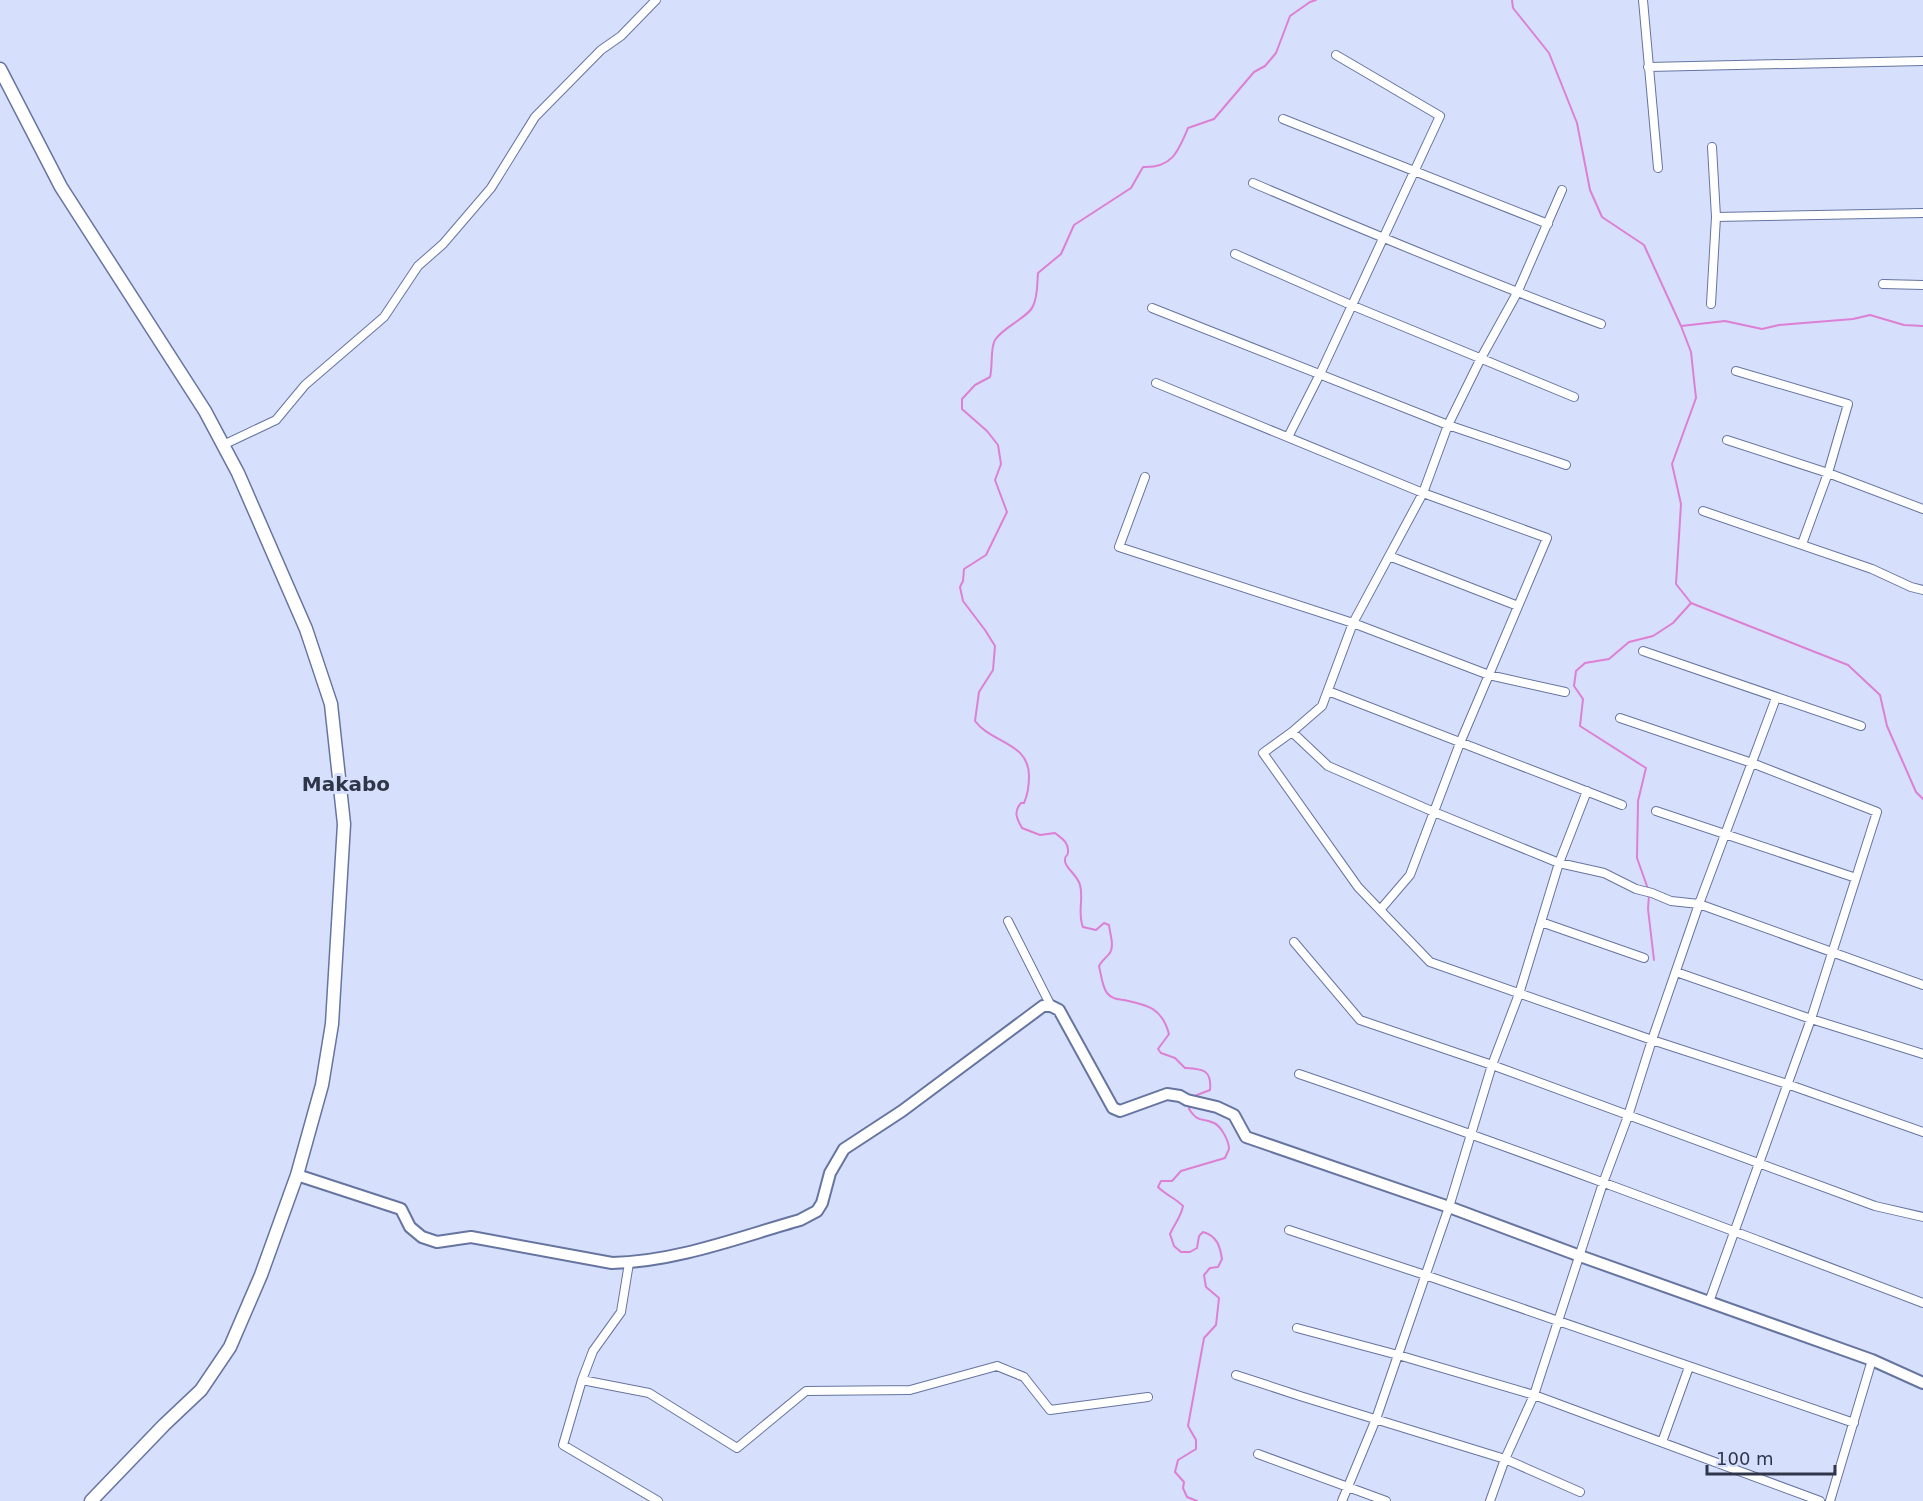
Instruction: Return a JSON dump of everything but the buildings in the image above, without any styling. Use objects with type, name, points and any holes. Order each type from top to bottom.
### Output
[{"type":"main road","points":[[0,69],[62,187],[193,392],[238,473],[306,629],[331,704],[344,824],[332,1024],[322,1085],[297,1175],[261,1275],[230,1347],[201,1390],[91,1501]]},
{"type":"street","points":[[223,445],[276,420],[305,385],[384,317],[418,266],[443,244],[491,188],[534,117],[601,50],[621,36],[656,0]]},
{"type":"street","points":[[1643,0],[1658,168]]},
{"type":"street","points":[[1288,437],[1320,374],[1440,117],[1336,55]]},
{"type":"street","points":[[1648,67],[1923,61]]},
{"type":"street","points":[[1283,119],[1548,224]]},
{"type":"street","points":[[1711,304],[1716,217],[1712,147]]},
{"type":"street","points":[[1253,183],[1517,293],[1600,324]]},
{"type":"street","points":[[1562,190],[1517,293],[1448,425],[1423,493],[1353,623],[1322,706],[1263,753],[1358,887],[1430,962],[1923,1132]]},
{"type":"street","points":[[1716,217],[1923,213]]},
{"type":"street","points":[[1235,254],[1351,305],[1574,397]]},
{"type":"street","points":[[1883,284],[1923,285]]},
{"type":"street","points":[[1152,308],[1448,425],[1566,465]]},
{"type":"street","points":[[1736,371],[1848,404],[1828,473],[1802,544]]},
{"type":"street","points":[[1156,383],[1423,493],[1547,538],[1460,743],[1410,875],[1380,910]]},
{"type":"street","points":[[1727,440],[1828,473],[1923,509]]},
{"type":"street","points":[[1145,477],[1119,547],[1353,623],[1489,675],[1565,692]]},
{"type":"street","points":[[1703,511],[1872,569],[1923,590]]},
{"type":"street","points":[[1389,556],[1518,606]]},
{"type":"street","points":[[1643,651],[1861,726]]},
{"type":"street","points":[[1328,691],[1623,805]]},
{"type":"street","points":[[1490,1501],[1534,1395],[1603,1183],[1628,1116],[1699,904],[1776,698]]},
{"type":"street","points":[[1620,718],[1752,763],[1878,812],[1811,1019],[1709,1302]]},
{"type":"street","points":[[1292,732],[1328,766],[1559,863],[1604,873],[1636,889],[1671,901],[1699,904],[1923,985]]},
{"type":"street","points":[[1342,1501],[1376,1419],[1449,1207],[1492,1065],[1519,994],[1559,863],[1587,791]]},
{"type":"street","points":[[1656,811],[1856,878]]},
{"type":"street","points":[[1008,921],[1051,1006]]},
{"type":"street","points":[[1541,922],[1644,958]]},
{"type":"street","points":[[1294,942],[1360,1020],[1492,1065],[1875,1206],[1923,1217]]},
{"type":"street","points":[[1676,972],[1811,1019],[1923,1054]]},
{"type":"street","points":[[297,1175],[401,1209],[410,1227],[422,1237],[437,1242],[471,1237],[612,1263],[629,1263],[676,1255],[800,1220],[818,1211],[830,1173],[844,1149],[902,1111],[1043,1006],[1051,1006],[1059,1010],[1113,1108],[1120,1111],[1167,1094],[1217,1107],[1233,1115],[1246,1137],[1449,1207],[1872,1360],[1923,1383]]},
{"type":"street","points":[[1299,1074],[1471,1133],[1923,1303]]},
{"type":"street","points":[[1290,1230],[1854,1424]]},
{"type":"street","points":[[629,1263],[621,1312],[593,1351],[563,1445],[658,1501]]},
{"type":"street","points":[[1297,1328],[1534,1395],[1820,1501]]},
{"type":"street","points":[[1830,1501],[1872,1360]]},
{"type":"street","points":[[582,1380],[649,1393],[736,1448],[806,1391],[910,1390],[998,1366],[1024,1377],[1050,1410],[1148,1397]]},
{"type":"street","points":[[1662,1442],[1689,1367]]},
{"type":"street","points":[[1236,1375],[1506,1459],[1580,1492]]},
{"type":"street","points":[[1258,1454],[1386,1501]]},
{"type":"waterway","points":[[1192,1097],[1210,1090],[1207,1074],[1201,1070],[1185,1068],[1175,1058],[1161,1053],[1158,1049],[1169,1034],[1158,1013],[1147,1006],[1115,998],[1107,993],[1099,966],[1112,948],[1109,925],[1104,923],[1096,930],[1083,927],[1080,885],[1066,864],[1065,857],[1068,852],[1066,843],[1055,833],[1040,835],[1022,828],[1017,819],[1017,809],[1021,803],[1024,803],[1028,790],[1029,776],[1023,756],[975,721],[979,692],[993,670],[995,646],[963,601],[960,587],[964,569],[986,555],[1007,512],[995,480],[1001,464],[998,445],[987,431],[962,409],[962,399],[975,385],[990,377],[995,340],[1033,306],[1038,273],[1061,254],[1074,225],[1131,188],[1143,167],[1161,165],[1173,157],[1188,128],[1214,119],[1254,72],[1265,66],[1276,53],[1290,16],[1316,0]]},
{"type":"waterway","points":[[1512,0],[1513,8],[1549,53],[1577,123],[1590,190],[1602,217],[1644,245],[1691,352],[1696,398],[1672,464],[1681,504],[1676,584],[1691,603],[1848,665],[1880,695],[1887,726],[1916,792],[1923,799]]},
{"type":"waterway","points":[[1681,326],[1725,321],[1762,329],[1870,315],[1904,325],[1923,326]]},
{"type":"waterway","points":[[1648,889],[1637,858],[1638,801],[1646,768],[1580,726],[1583,699],[1574,686],[1576,671],[1585,663],[1609,659],[1629,642],[1653,636],[1673,623],[1691,603]]},
{"type":"waterway","points":[[1649,895],[1648,909],[1654,960]]},
{"type":"waterway","points":[[1190,1105],[1189,1109],[1195,1117],[1210,1121],[1219,1127],[1229,1146],[1225,1158],[1181,1171],[1172,1181],[1161,1181],[1158,1187],[1183,1206],[1170,1234],[1174,1246],[1181,1252],[1190,1252],[1197,1248],[1199,1236],[1203,1232],[1212,1236],[1217,1242],[1222,1259],[1218,1267],[1210,1268],[1204,1275],[1206,1287],[1219,1298],[1216,1325],[1204,1338],[1188,1426],[1196,1440],[1196,1449],[1178,1460],[1175,1472],[1184,1482],[1183,1488],[1187,1497],[1197,1501]]},
{"type":"district","name":"Makabo","points":[[346,784]]}]
